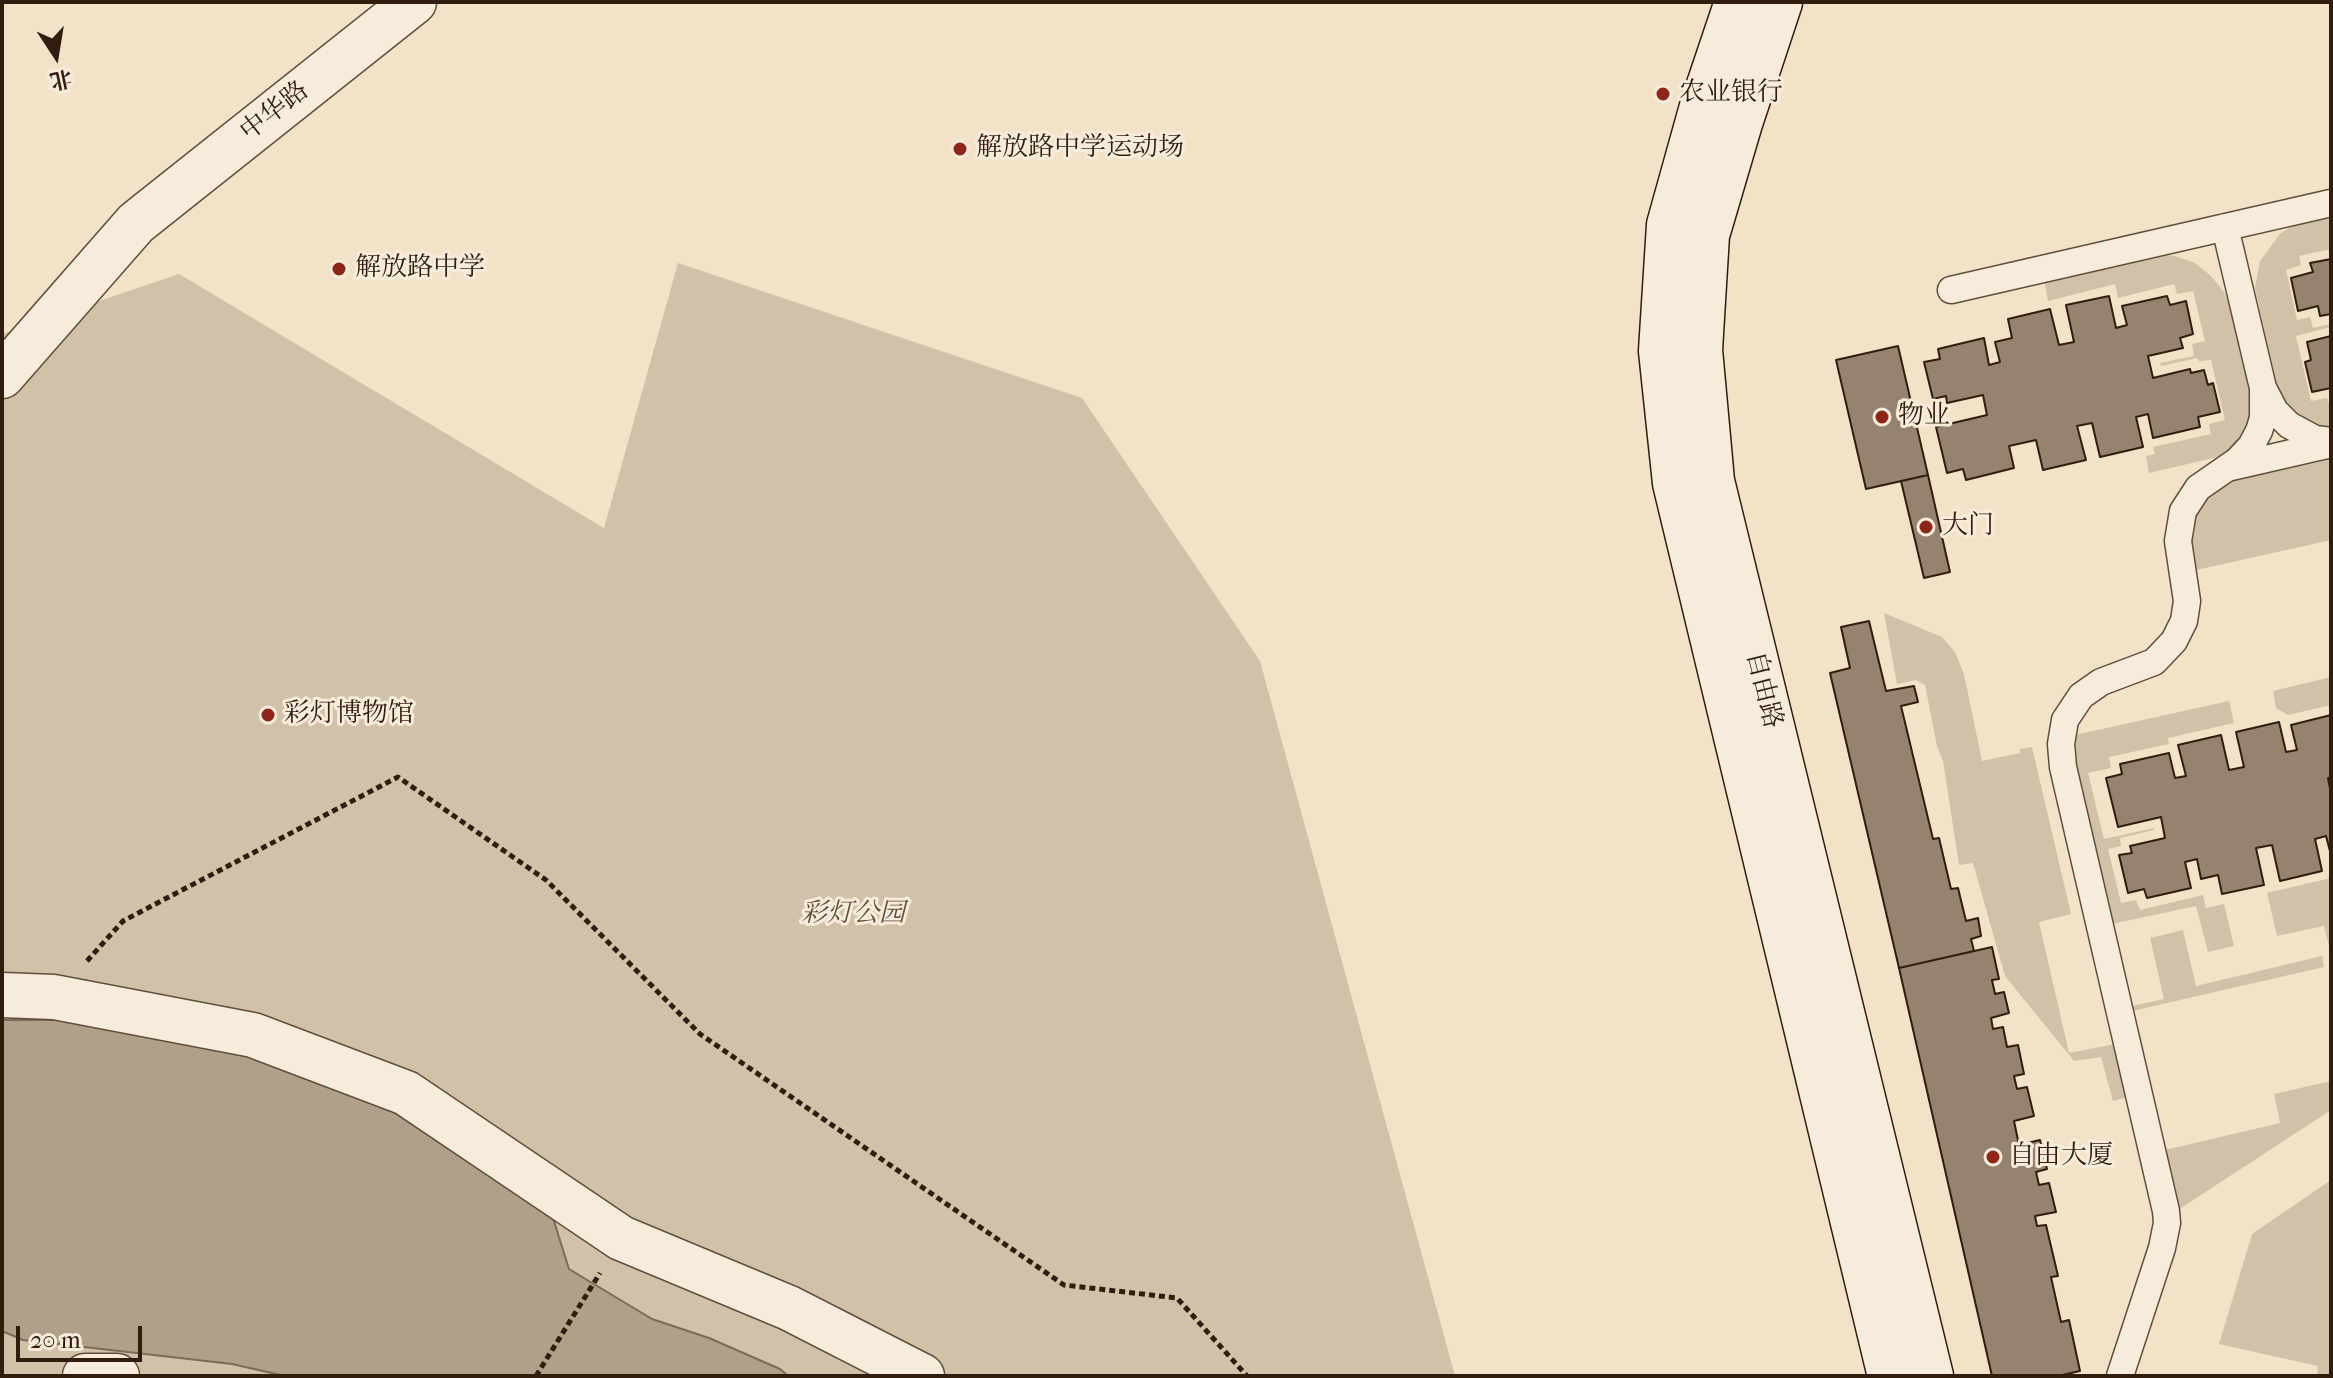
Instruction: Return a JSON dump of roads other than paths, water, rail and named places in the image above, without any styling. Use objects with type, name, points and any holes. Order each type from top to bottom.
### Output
[{"type":"main road","name":"中华路","points":[[2,376],[136,223],[414,2]]},
{"type":"main road","name":"自由路","points":[[1737,2],[1703,103],[1669,225],[1661,351],[1675,483],[1890,1376]]},
{"type":"main road","name":"自由路","points":[[1780,2],[1707,235],[1700,350],[1712,481],[1931,1376]]},
{"type":"main road","points":[[2,995],[54,997],[253,1035],[406,1093],[621,1238],[789,1308],[922,1376]]},
{"type":"main road","points":[[85,1376],[117,1376]]},
{"type":"lane","points":[[1951,290],[2331,203]]},
{"type":"lane","points":[[2120,1376],[2166,1235],[2166,1211],[2063,767],[2061,744],[2065,720],[2081,696],[2101,682],[2154,662],[2174,641],[2184,621],[2187,601],[2178,551],[2180,520],[2198,488],[2245,454],[2259,431],[2263,418],[2263,388],[2225,227]]},
{"type":"lane","points":[[2263,388],[2275,411],[2289,425],[2315,439],[2331,443]]},
{"type":"lane","points":[[2228,467],[2331,443]]},
{"type":"place","name":"农业银行","points":[[1663,94]]},
{"type":"place","name":"解放路中学运动场","points":[[960,149]]},
{"type":"place","name":"解放路中学","points":[[339,269]]},
{"type":"place","name":"物业","points":[[1882,417]]},
{"type":"place","name":"大门","points":[[1926,527]]},
{"type":"place","name":"彩灯博物馆","points":[[268,715]]},
{"type":"place","name":"自由大厦","points":[[1993,1157]]},
{"type":"park label","name":"彩灯公园","points":[[853,915]]}]
